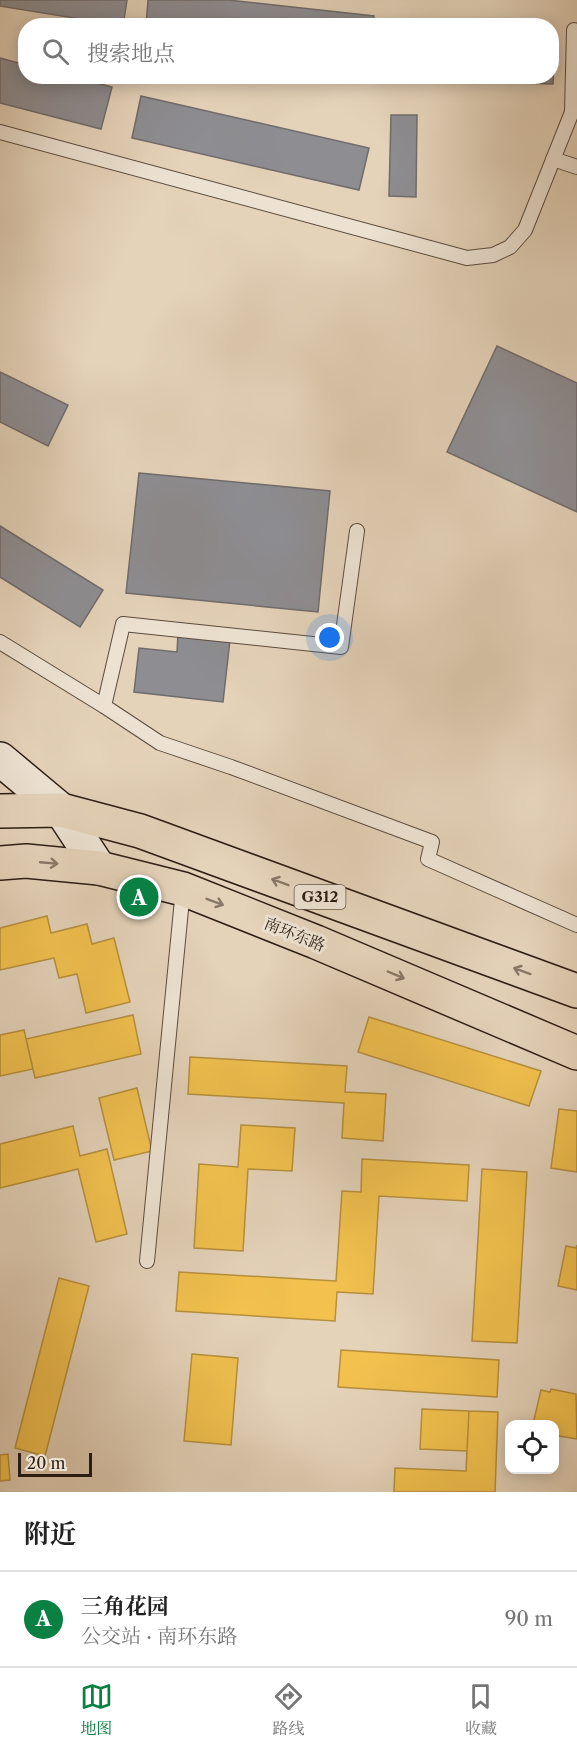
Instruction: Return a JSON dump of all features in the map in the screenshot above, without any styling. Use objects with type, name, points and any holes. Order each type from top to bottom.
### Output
[{"type":"highway","name":"G312","points":[[0,811],[61,810],[140,831],[577,991]]},
{"type":"highway","name":"南环东路","points":[[0,863],[26,861],[99,868],[183,889],[327,946],[577,1053]]},
{"type":"main road","points":[[0,759],[61,810],[99,868]]},
{"type":"lane","points":[[0,132],[467,258],[493,255],[510,247],[525,230],[572,111],[574,30]]},
{"type":"lane","points":[[553,159],[577,166]]},
{"type":"lane","points":[[104,706],[123,624],[341,647],[357,531]]},
{"type":"lane","points":[[0,642],[104,706],[160,744],[242,771],[432,842],[428,859],[577,925]]},
{"type":"lane","points":[[147,1261],[183,889]]},
{"type":"building: 住宅","points":[[47,916],[51,933],[87,924],[92,944],[114,938],[130,1002],[86,1013],[77,974],[59,978],[54,958],[0,970],[0,928]]},
{"type":"building: 住宅","points":[[133,1015],[141,1054],[35,1078],[26,1039]]},
{"type":"building: 住宅","points":[[369,1017],[541,1071],[529,1106],[358,1052]]},
{"type":"building: 住宅","points":[[24,1030],[33,1069],[0,1076],[0,1035]]},
{"type":"building: 住宅","points":[[190,1057],[347,1066],[345,1092],[386,1094],[383,1141],[342,1138],[344,1103],[188,1094]]},
{"type":"building: 住宅","points":[[137,1088],[152,1151],[114,1160],[99,1098]]},
{"type":"building: 住宅","points":[[559,1109],[577,1111],[577,1172],[551,1168]]},
{"type":"building: 住宅","points":[[241,1125],[295,1128],[292,1171],[248,1169],[243,1251],[194,1248],[199,1164],[238,1167]]},
{"type":"building: 住宅","points":[[73,1126],[80,1156],[107,1149],[127,1234],[96,1242],[78,1169],[0,1188],[0,1144]]},
{"type":"building: 住宅","points":[[362,1159],[469,1165],[467,1201],[379,1196],[373,1294],[337,1292],[335,1321],[176,1311],[179,1272],[336,1281],[342,1191],[361,1192]]},
{"type":"building: 住宅","points":[[482,1169],[527,1172],[517,1343],[472,1341]]},
{"type":"building: 住宅","points":[[577,1245],[577,1290],[558,1286],[566,1246],[576,1248]]},
{"type":"building: 住宅","points":[[59,1278],[89,1286],[45,1456],[15,1448]]},
{"type":"building: 住宅","points":[[341,1350],[499,1360],[497,1397],[338,1387]]},
{"type":"building: 住宅","points":[[192,1354],[238,1358],[231,1445],[184,1441]]},
{"type":"building: 住宅","points":[[551,1389],[576,1394],[577,1439],[559,1436],[559,1420],[534,1420],[541,1390],[550,1392]]},
{"type":"building: 住宅","points":[[422,1409],[469,1411],[467,1451],[420,1449]]},
{"type":"building: 住宅","points":[[469,1411],[498,1412],[495,1492],[394,1492],[395,1468],[466,1471]]},
{"type":"building: 住宅","points":[[8,1454],[10,1480],[0,1481],[0,1455]]},
{"type":"building: 工业","points":[[0,0],[127,0],[124,18],[74,18],[0,6]]},
{"type":"building: 工业","points":[[148,0],[228,0],[374,16],[374,18],[147,18]]},
{"type":"building: 工业","points":[[0,58],[18,63],[18,84],[101,84],[112,87],[101,129],[0,103]]},
{"type":"building: 工业","points":[[141,96],[369,148],[359,190],[132,138]]},
{"type":"building: 工业","points":[[391,115],[417,115],[416,197],[389,196]]},
{"type":"building: 工业","points":[[497,346],[577,383],[577,512],[447,452]]},
{"type":"building: 工业","points":[[0,372],[68,405],[48,446],[0,422]]},
{"type":"building: 工业","points":[[139,473],[330,491],[318,612],[126,593]]},
{"type":"building: 工业","points":[[0,526],[103,590],[80,627],[0,577]]},
{"type":"building: 工业","points":[[178,634],[230,640],[223,702],[134,692],[139,648],[177,652]]},
{"type":"place","name":"三角花园","points":[[139,897]]}]
